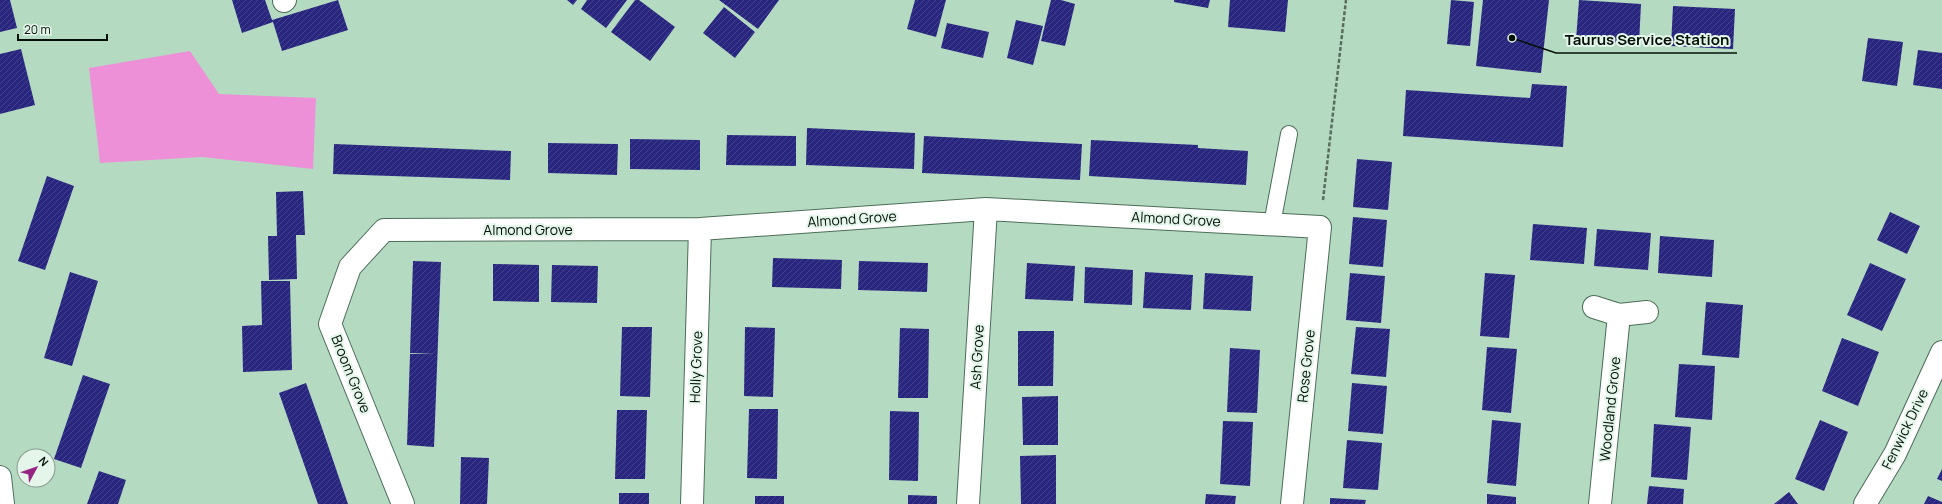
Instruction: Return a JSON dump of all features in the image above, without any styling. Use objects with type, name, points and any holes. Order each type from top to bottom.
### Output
[{"type":"street","name":"Almond Grove","points":[[384,230],[700,229],[986,210],[1320,227]]},
{"type":"street","name":"Ash Grove","points":[[968,504],[986,210]]},
{"type":"street","name":"Rose Grove","points":[[1292,504],[1320,227]]},
{"type":"street","name":"Holly Grove","points":[[692,504],[700,229]]},
{"type":"street","name":"Broom Grove","points":[[384,230],[350,267],[330,324],[403,504]]},
{"type":"street","points":[[1594,307],[1619,315],[1647,312]]},
{"type":"street","name":"Woodland Grove","points":[[1600,504],[1619,315]]},
{"type":"street","name":"Fenwick Drive","points":[[1865,504],[1895,454],[1942,352]]},
{"type":"street","points":[[0,477],[3,504]]},
{"type":"lane","points":[[1272,224],[1289,134]]},
{"type":"path","points":[[1320,227],[1346,0]]},
{"type":"shaded area","points":[[190,51],[219,94],[316,98],[313,169],[202,157],[100,163],[89,68]]},
{"type":"building","points":[[0,0],[10,0],[17,28],[0,32]]},
{"type":"building","points":[[232,0],[265,0],[272,20],[338,0],[348,30],[282,51],[273,22],[242,33]]},
{"type":"building","points":[[567,0],[577,0],[573,5]]},
{"type":"building","points":[[587,0],[627,0],[606,28],[581,9]]},
{"type":"building","points":[[635,0],[639,0],[675,27],[650,61],[611,32]]},
{"type":"building","points":[[719,0],[779,0],[758,29]]},
{"type":"building","points":[[915,0],[946,0],[936,37],[907,29]]},
{"type":"building","points":[[1051,0],[1061,0],[1075,4],[1065,46],[1041,41]]},
{"type":"building","points":[[1174,0],[1210,0],[1208,8],[1174,2]]},
{"type":"building","points":[[1230,0],[1288,0],[1285,32],[1228,27]]},
{"type":"building","points":[[1451,0],[1474,2],[1470,46],[1447,44]]},
{"type":"building","points":[[1483,0],[1549,0],[1541,73],[1476,66]]},
{"type":"building","points":[[1579,0],[1641,4],[1639,44],[1576,40]]},
{"type":"building","points":[[1673,6],[1735,9],[1733,49],[1671,46]]},
{"type":"building","points":[[724,7],[755,32],[735,58],[703,33]]},
{"type":"building","points":[[1016,20],[1043,26],[1033,65],[1007,58]]},
{"type":"building","points":[[947,23],[989,32],[983,58],[941,48]]},
{"type":"building","points":[[1868,38],[1903,42],[1897,86],[1862,81]]},
{"type":"building","points":[[21,49],[35,105],[0,114],[0,54]]},
{"type":"building","points":[[1918,50],[1942,53],[1942,89],[1913,85]]},
{"type":"building","points":[[1532,84],[1567,86],[1563,147],[1403,136],[1406,90],[1530,98]]},
{"type":"building","points":[[807,128],[915,133],[914,169],[806,165]]},
{"type":"building","points":[[727,135],[796,136],[796,166],[726,165]]},
{"type":"building","points":[[924,136],[1082,144],[1080,180],[922,173]]},
{"type":"building","points":[[630,139],[700,140],[700,170],[630,169]]},
{"type":"building","points":[[1091,140],[1198,145],[1198,148],[1248,151],[1246,185],[1089,176]]},
{"type":"building","points":[[548,143],[618,144],[617,175],[548,173]]},
{"type":"building","points":[[334,144],[511,151],[510,180],[333,174]]},
{"type":"building","points":[[1357,159],[1392,162],[1388,210],[1353,207]]},
{"type":"building","points":[[47,176],[74,186],[45,270],[18,261]]},
{"type":"building","points":[[303,191],[305,235],[296,235],[297,279],[269,280],[268,236],[277,236],[276,192]]},
{"type":"building","points":[[1890,212],[1920,226],[1907,254],[1877,240]]},
{"type":"building","points":[[1353,217],[1387,220],[1383,267],[1349,264]]},
{"type":"building","points":[[1533,224],[1587,228],[1584,264],[1530,260]]},
{"type":"building","points":[[1597,229],[1651,233],[1648,270],[1594,266]]},
{"type":"building","points":[[1660,236],[1714,240],[1712,277],[1658,273]]},
{"type":"building","points":[[773,258],[842,260],[841,289],[772,287]]},
{"type":"building","points":[[413,261],[441,262],[434,447],[407,445],[410,354],[435,354],[410,353]]},
{"type":"building","points":[[859,261],[928,263],[927,292],[858,290]]},
{"type":"building","points":[[1027,263],[1075,266],[1073,301],[1025,299]]},
{"type":"building","points":[[1870,263],[1906,279],[1882,331],[1847,315]]},
{"type":"building","points":[[493,264],[539,265],[539,302],[493,301]]},
{"type":"building","points":[[552,265],[598,266],[597,303],[551,302]]},
{"type":"building","points":[[1085,267],[1133,270],[1132,305],[1084,303]]},
{"type":"building","points":[[70,272],[98,281],[72,366],[44,358]]},
{"type":"building","points":[[1145,272],[1193,275],[1191,310],[1143,308]]},
{"type":"building","points":[[1205,273],[1253,276],[1251,311],[1203,309]]},
{"type":"building","points":[[1350,273],[1385,276],[1381,323],[1346,320]]},
{"type":"building","points":[[1485,273],[1515,275],[1509,338],[1480,336]]},
{"type":"building","points":[[261,281],[290,281],[292,370],[243,372],[242,326],[262,325]]},
{"type":"building","points":[[1706,302],[1743,305],[1739,358],[1702,355]]},
{"type":"building","points":[[622,327],[652,327],[650,397],[620,396]]},
{"type":"building","points":[[745,327],[775,328],[773,397],[744,396]]},
{"type":"building","points":[[1356,327],[1390,329],[1386,377],[1351,374]]},
{"type":"building","points":[[900,328],[929,329],[928,398],[898,398]]},
{"type":"building","points":[[1018,331],[1054,331],[1053,386],[1018,386]]},
{"type":"building","points":[[1842,338],[1879,352],[1858,406],[1822,391]]},
{"type":"building","points":[[1487,347],[1517,349],[1511,413],[1482,410]]},
{"type":"building","points":[[1230,348],[1260,350],[1257,413],[1227,412]]},
{"type":"building","points":[[1679,364],[1715,366],[1712,420],[1675,417]]},
{"type":"building","points":[[83,375],[110,384],[81,468],[56,460],[56,453]]},
{"type":"building","points":[[306,383],[348,504],[318,504],[279,393]]},
{"type":"building","points":[[1352,383],[1387,386],[1383,434],[1348,431]]},
{"type":"building","points":[[1058,396],[1058,445],[1023,445],[1022,397]]},
{"type":"building","points":[[749,409],[778,409],[777,479],[747,478]]},
{"type":"building","points":[[617,410],[647,410],[645,479],[615,479]]},
{"type":"building","points":[[890,411],[919,412],[918,481],[889,480]]},
{"type":"building","points":[[1492,420],[1521,423],[1516,486],[1487,483]]},
{"type":"building","points":[[1820,420],[1848,432],[1824,491],[1795,479]]},
{"type":"building","points":[[1223,421],[1253,422],[1250,486],[1220,484]]},
{"type":"building","points":[[1654,424],[1691,427],[1687,480],[1651,477]]},
{"type":"building","points":[[1347,440],[1382,443],[1378,490],[1343,488]]},
{"type":"building","points":[[1056,455],[1056,504],[1021,504],[1020,456]]},
{"type":"building","points":[[461,457],[489,458],[487,504],[460,504]]},
{"type":"building","points":[[1942,469],[1942,481],[1937,479]]},
{"type":"building","points":[[99,471],[126,480],[118,504],[87,504]]},
{"type":"building","points":[[1649,486],[1684,489],[1683,504],[1647,504]]},
{"type":"building","points":[[1789,492],[1798,504],[1774,504]]},
{"type":"building","points":[[619,493],[649,493],[649,504],[619,504]]},
{"type":"building","points":[[1206,494],[1236,496],[1235,504],[1205,504]]},
{"type":"building","points":[[1487,494],[1516,497],[1516,504],[1487,504]]},
{"type":"building","points":[[908,495],[937,496],[937,504],[908,504]]},
{"type":"building","points":[[755,496],[784,496],[784,504],[755,504]]},
{"type":"building","points":[[1928,496],[1942,502],[1942,504],[1924,504]]},
{"type":"building","points":[[1330,498],[1366,500],[1365,504],[1330,504]]},
{"type":"place","name":"Taurus Service Station","points":[[1512,38]]}]
